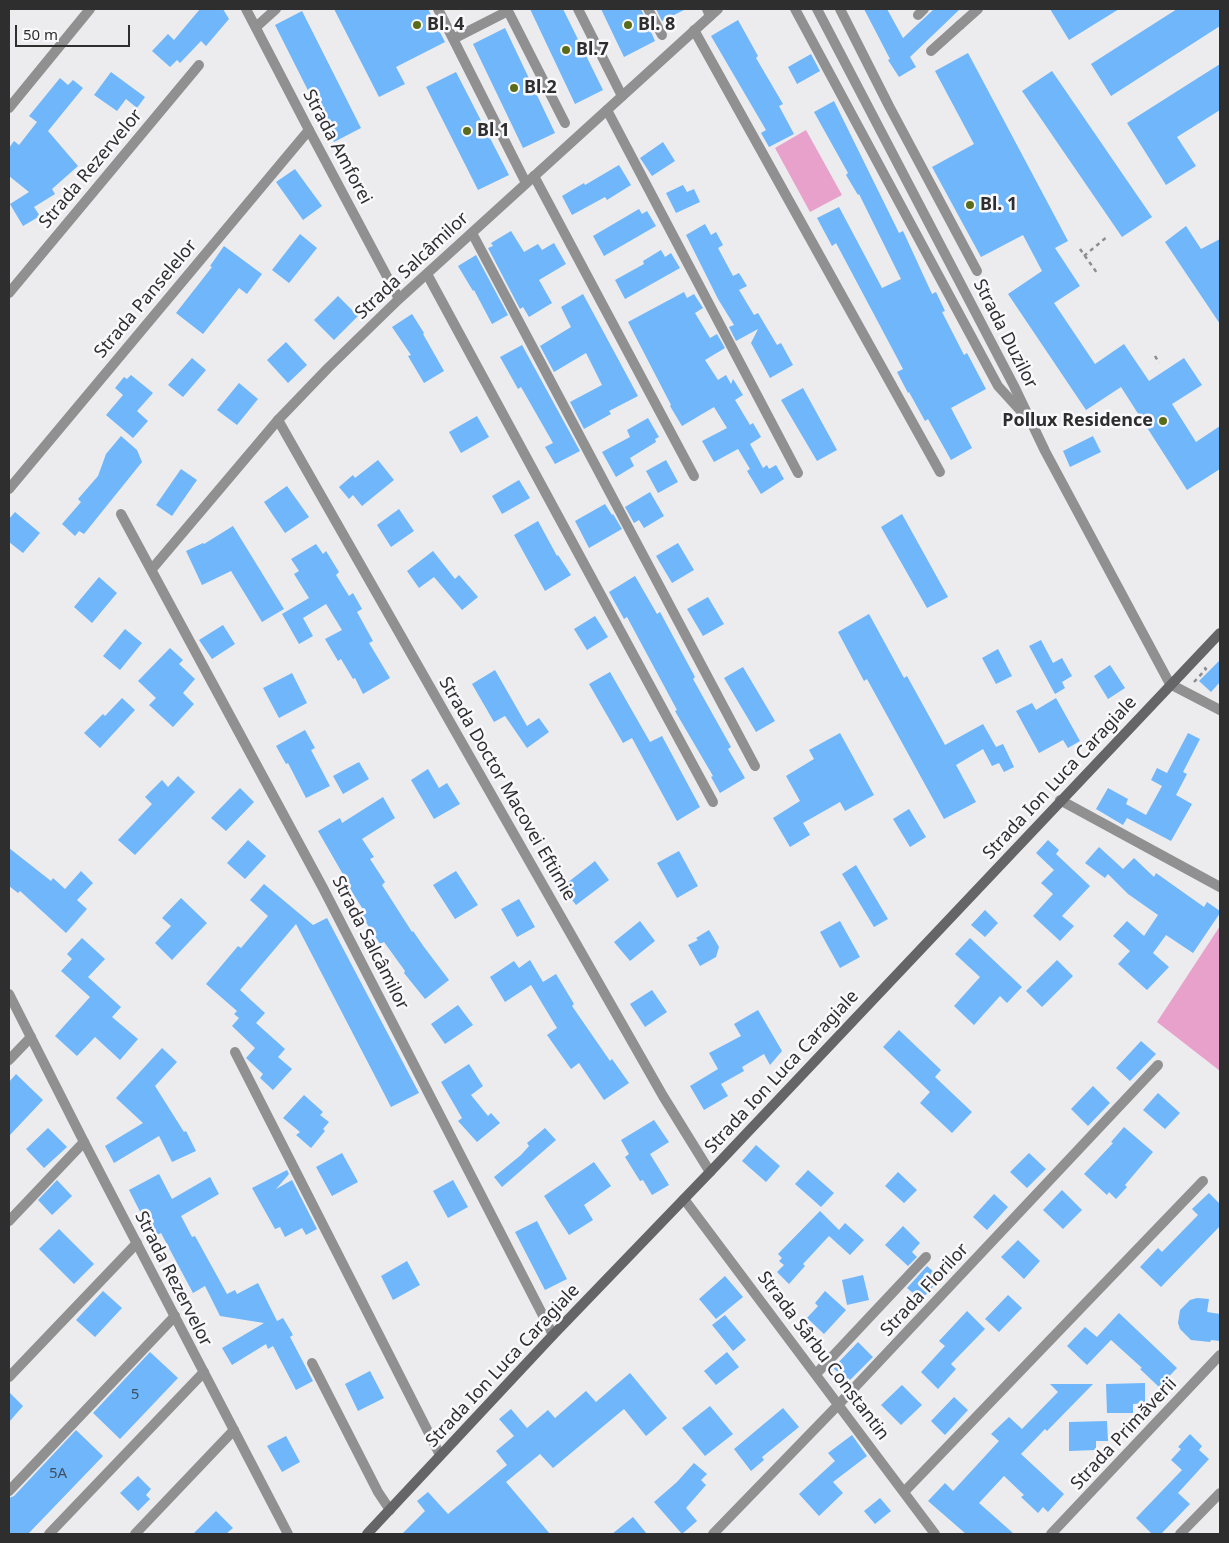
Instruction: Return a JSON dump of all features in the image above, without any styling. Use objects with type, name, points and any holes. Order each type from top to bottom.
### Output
[{"type":"main road","name":"Strada Ion Luca Caragiale","points":[[367,1534],[553,1335],[710,1172],[1220,633]]},
{"type":"street","points":[[9,108],[90,9]]},
{"type":"street","name":"Strada Amforei","points":[[246,9],[399,299]]},
{"type":"street","points":[[256,27],[276,9]]},
{"type":"street","points":[[438,9],[530,180],[694,476]]},
{"type":"street","points":[[578,9],[622,96]]},
{"type":"street","points":[[648,9],[662,35]]},
{"type":"street","points":[[795,9],[998,386],[1031,423]]},
{"type":"street","name":"Strada Duzilor","points":[[818,9],[1014,386],[1031,423],[1170,684]]},
{"type":"street","points":[[840,9],[889,106],[977,271]]},
{"type":"street","points":[[931,51],[978,9]]},
{"type":"street","points":[[453,38],[508,10],[565,123]]},
{"type":"street","name":"Strada Salcâmilor","points":[[152,569],[278,420],[328,368],[399,299],[694,30],[711,11]]},
{"type":"street","points":[[694,30],[940,472]]},
{"type":"street","name":"Strada Rezervelor","points":[[9,293],[199,65]]},
{"type":"street","points":[[607,110],[798,473]]},
{"type":"street","name":"Strada Panselelor","points":[[9,489],[309,130]]},
{"type":"street","points":[[472,233],[755,766]]},
{"type":"street","points":[[427,274],[713,802]]},
{"type":"street","name":"Strada Doctor Macovei Eftimie","points":[[278,420],[663,1096],[710,1172]]},
{"type":"street","name":"Strada Salcâmilor","points":[[121,514],[323,888],[553,1335]]},
{"type":"street","points":[[1170,684],[1220,710]]},
{"type":"street","points":[[1060,800],[1220,887]]},
{"type":"street","name":"Strada Rezervelor","points":[[9,994],[288,1534]]},
{"type":"street","points":[[9,1060],[31,1037]]},
{"type":"street","points":[[236,1052],[440,1455]]},
{"type":"street","name":"Strada Florilor","points":[[713,1534],[839,1404],[1158,1065]]},
{"type":"street","points":[[9,1221],[84,1142]]},
{"type":"street","points":[[904,1492],[1203,1181]]},
{"type":"street","name":"Strada Sârbu Constantin","points":[[684,1199],[935,1534]]},
{"type":"street","points":[[9,1377],[137,1243]]},
{"type":"street","points":[[816,1374],[926,1257]]},
{"type":"street","points":[[9,1491],[175,1316]]},
{"type":"street","name":"Strada Primăverii","points":[[1051,1534],[1220,1355]]},
{"type":"street","points":[[312,1363],[378,1492],[390,1510]]},
{"type":"street","points":[[49,1534],[204,1372]]},
{"type":"street","points":[[135,1534],[234,1430]]},
{"type":"street","points":[[1180,1534],[1220,1492]]},
{"type":"path","points":[[1084,256],[1108,236]]},
{"type":"path","points":[[1080,249],[1097,273]]},
{"type":"path","points":[[1154,356],[1159,363]]},
{"type":"shaded area","points":[[806,130],[842,195],[810,212],[775,148]]},
{"type":"shaded area","points":[[1220,926],[1220,1071],[1157,1022]]},
{"type":"building","points":[[200,9],[223,9],[229,19],[206,46],[201,41],[180,63],[177,60],[170,67],[152,51],[168,34],[174,40]]},
{"type":"building","points":[[334,9],[428,9],[445,42],[396,67],[405,84],[379,97]]},
{"type":"building","name":"Bl.7","points":[[530,9],[563,9],[603,90],[575,104]]},
{"type":"building","name":"Bl. 8","points":[[601,9],[641,9],[655,41],[624,57]]},
{"type":"building","points":[[656,9],[686,9],[662,21]]},
{"type":"building","points":[[864,9],[887,9],[903,38],[934,9],[960,9],[910,57],[916,67],[899,77],[888,60],[890,59]]},
{"type":"building","points":[[1050,9],[1119,9],[1069,40]]},
{"type":"building","points":[[1177,9],[1220,9],[1220,26],[1111,96],[1091,64]]},
{"type":"building","points":[[302,11],[361,128],[334,142],[275,25]]},
{"type":"building","points":[[738,20],[758,56],[756,58],[783,104],[779,106],[794,134],[769,147],[761,133],[766,130],[711,36]]},
{"type":"building","name":"Bl.2","points":[[505,28],[555,133],[523,148],[473,44]]},
{"type":"building","points":[[968,53],[1068,241],[1055,248],[1080,286],[1054,303],[1095,364],[1124,344],[1149,381],[1184,358],[1202,385],[1172,404],[1196,442],[1220,426],[1220,469],[1187,490],[1121,387],[1086,410],[1008,294],[1042,271],[1023,235],[981,257],[932,167],[974,144],[935,71]]},
{"type":"building","points":[[811,54],[820,71],[797,84],[788,67]]},
{"type":"building","points":[[1220,64],[1220,110],[1177,137],[1196,166],[1166,185],[1127,123]]},
{"type":"building","points":[[1052,71],[1152,217],[1122,237],[1022,91]]},
{"type":"building","points":[[111,72],[145,97],[137,108],[126,99],[117,111],[94,95]]},
{"type":"building","name":"Bl.1","points":[[456,72],[509,175],[478,190],[426,87]]},
{"type":"building","points":[[60,78],[68,85],[73,80],[83,88],[48,131],[78,166],[52,189],[55,194],[34,207],[40,216],[23,226],[10,204],[29,192],[9,176],[9,148],[14,141],[19,145],[37,122],[29,116]]},
{"type":"building","points":[[834,101],[899,233],[903,231],[932,294],[936,292],[945,311],[942,312],[964,355],[967,353],[986,389],[951,408],[972,448],[951,460],[928,419],[925,421],[908,393],[897,372],[903,369],[836,243],[832,246],[817,218],[839,207],[882,288],[901,279],[859,194],[846,175],[848,173],[814,112]]},
{"type":"building","points":[[663,142],[675,161],[652,176],[640,158]]},
{"type":"building","points":[[619,165],[631,185],[607,200],[605,197],[572,215],[562,196]]},
{"type":"building","points":[[295,169],[322,206],[303,220],[276,182]]},
{"type":"building","points":[[683,185],[687,192],[694,189],[700,202],[676,213],[666,193]]},
{"type":"building","points":[[639,209],[642,214],[647,211],[656,226],[604,256],[593,236]]},
{"type":"building","points":[[705,224],[711,235],[716,232],[723,245],[718,248],[733,276],[739,273],[747,286],[739,290],[754,315],[758,313],[777,345],[781,343],[793,365],[770,378],[751,343],[758,329],[736,341],[729,327],[734,325],[718,299],[686,235]]},
{"type":"building","points":[[1186,226],[1201,249],[1220,239],[1220,324],[1165,242]]},
{"type":"building","points":[[511,231],[524,252],[538,244],[542,250],[554,243],[566,264],[539,280],[552,303],[529,317],[523,307],[520,309],[488,248],[493,246],[491,243]]},
{"type":"building","points":[[300,234],[317,248],[289,283],[272,270]]},
{"type":"building","points":[[224,246],[262,274],[247,294],[239,288],[203,334],[176,313],[212,267],[210,266]]},
{"type":"building","points":[[661,250],[665,257],[671,253],[680,268],[625,299],[615,280],[644,264],[643,261]]},
{"type":"building","points":[[476,255],[508,315],[492,324],[474,290],[458,266]]},
{"type":"building","points":[[684,292],[687,298],[694,294],[703,308],[695,313],[710,338],[717,334],[725,348],[705,360],[718,380],[726,375],[731,384],[733,379],[743,395],[735,400],[750,425],[753,423],[761,437],[750,444],[763,468],[767,465],[769,469],[776,465],[784,479],[761,494],[747,471],[750,469],[738,449],[714,462],[702,441],[727,428],[714,407],[682,426],[628,322]]},
{"type":"building","points":[[583,294],[638,396],[609,411],[611,414],[584,429],[570,402],[602,385],[586,353],[554,372],[540,346],[571,327],[561,307]]},
{"type":"building","points":[[338,296],[358,316],[334,340],[314,320]]},
{"type":"building","points":[[412,314],[444,371],[424,383],[408,356],[411,355],[392,327]]},
{"type":"building","points":[[286,342],[307,365],[288,383],[267,360]]},
{"type":"building","points":[[522,345],[580,451],[555,464],[545,447],[553,443],[521,387],[518,389],[500,357]]},
{"type":"building","points":[[192,358],[206,370],[183,397],[168,385]]},
{"type":"building","points":[[131,375],[153,393],[137,411],[148,421],[133,438],[106,415],[123,395],[115,388],[124,377],[127,379]]},
{"type":"building","points":[[239,383],[258,399],[237,425],[217,410]]},
{"type":"building","points":[[803,388],[837,450],[817,461],[781,400]]},
{"type":"building","points":[[477,416],[489,437],[461,453],[449,432]]},
{"type":"building","points":[[648,418],[659,437],[655,439],[656,442],[630,458],[634,466],[616,477],[602,452],[630,437],[627,430]]},
{"type":"building","points":[[121,436],[137,450],[142,462],[84,534],[79,531],[75,536],[62,524],[81,502],[78,499],[98,476],[106,454]]},
{"type":"building","points":[[1093,436],[1101,452],[1070,467],[1063,451]]},
{"type":"building","points":[[378,460],[394,480],[362,506],[353,495],[349,499],[339,487],[353,475],[355,478]]},
{"type":"building","points":[[666,460],[678,482],[658,493],[646,471]]},
{"type":"building","points":[[181,469],[197,480],[172,516],[156,505]]},
{"type":"building","points":[[519,480],[530,498],[502,514],[492,496]]},
{"type":"building","points":[[287,486],[309,517],[285,533],[264,502]]},
{"type":"building","points":[[650,492],[664,516],[644,528],[639,520],[634,523],[625,507]]},
{"type":"building","points":[[605,504],[622,529],[589,548],[575,521]]},
{"type":"building","points":[[399,509],[414,531],[391,547],[377,525]]},
{"type":"building","points":[[15,512],[40,533],[23,553],[9,542],[9,519]]},
{"type":"building","points":[[902,514],[948,597],[927,608],[881,527]]},
{"type":"building","points":[[538,521],[557,556],[571,575],[545,591],[514,535]]},
{"type":"building","points":[[233,526],[284,609],[262,622],[231,571],[202,585],[186,551],[204,544]]},
{"type":"building","points":[[678,543],[694,570],[672,583],[656,556]]},
{"type":"building","points":[[316,544],[323,554],[326,551],[339,572],[336,575],[349,596],[353,593],[362,609],[357,612],[373,641],[369,643],[390,678],[363,694],[355,678],[353,679],[341,659],[338,661],[325,639],[342,630],[326,604],[303,618],[313,636],[299,644],[282,614],[309,598],[294,574],[299,571],[291,559]]},
{"type":"building","points":[[433,551],[455,579],[459,575],[478,597],[462,610],[434,577],[419,588],[407,571]]},
{"type":"building","points":[[635,576],[657,614],[660,612],[695,677],[693,679],[731,747],[728,749],[745,778],[720,793],[711,777],[713,776],[675,711],[677,710],[627,617],[624,619],[609,592]]},
{"type":"building","points":[[99,577],[117,593],[92,623],[74,607]]},
{"type":"building","points":[[708,597],[724,624],[703,636],[687,609]]},
{"type":"building","points":[[869,614],[904,678],[907,676],[945,745],[983,724],[996,747],[1003,744],[1014,767],[1004,772],[999,763],[992,766],[983,749],[956,765],[976,802],[944,819],[867,679],[864,681],[838,632]]},
{"type":"building","points":[[595,616],[608,637],[587,650],[574,629]]},
{"type":"building","points":[[223,625],[235,644],[212,659],[199,640]]},
{"type":"building","points":[[125,629],[142,643],[120,670],[103,656]]},
{"type":"building","points":[[1041,640],[1053,663],[1062,658],[1072,676],[1062,682],[1065,688],[1055,694],[1029,646]]},
{"type":"building","points":[[170,648],[183,660],[179,664],[195,679],[183,693],[194,704],[173,727],[149,705],[156,698],[138,681]]},
{"type":"building","points":[[998,649],[1012,676],[996,684],[982,658]]},
{"type":"building","points":[[1220,660],[1220,682],[1211,692],[1199,681]]},
{"type":"building","points":[[1110,665],[1125,688],[1108,699],[1094,676]]},
{"type":"building","points":[[743,667],[775,721],[756,732],[724,678]]},
{"type":"building","points":[[495,670],[527,726],[539,718],[549,732],[527,748],[505,716],[494,722],[472,684]]},
{"type":"building","points":[[610,672],[650,742],[662,736],[700,807],[677,821],[632,738],[623,743],[589,684]]},
{"type":"building","points":[[292,673],[307,703],[279,718],[263,688]]},
{"type":"building","points":[[122,698],[135,710],[100,748],[84,733],[103,714],[105,716]]},
{"type":"building","points":[[1056,698],[1080,741],[1068,748],[1063,740],[1039,753],[1016,711],[1032,703],[1036,710]]},
{"type":"building","points":[[305,730],[315,748],[311,750],[330,786],[306,798],[288,763],[286,764],[276,746]]},
{"type":"building","points":[[840,733],[874,795],[845,811],[840,802],[803,823],[810,835],[790,847],[773,818],[800,801],[786,776],[814,759],[809,750]]},
{"type":"building","points":[[1188,733],[1200,739],[1183,772],[1187,774],[1176,795],[1192,804],[1171,841],[1127,818],[1123,825],[1096,809],[1108,788],[1128,799],[1126,804],[1146,815],[1162,786],[1151,780],[1157,768],[1167,773]]},
{"type":"building","points":[[359,762],[369,779],[343,794],[333,776]]},
{"type":"building","points":[[428,769],[439,788],[447,783],[460,804],[434,819],[411,780]]},
{"type":"building","points":[[178,776],[195,792],[135,855],[118,840],[152,804],[145,797],[162,780],[168,787]]},
{"type":"building","points":[[240,788],[254,802],[226,831],[211,818]]},
{"type":"building","points":[[383,797],[395,818],[362,839],[374,857],[370,859],[385,882],[382,885],[412,932],[449,980],[425,999],[404,973],[405,971],[384,942],[380,944],[360,913],[364,911],[318,831],[340,818],[342,823]]},
{"type":"building","points":[[909,809],[926,837],[910,847],[893,819]]},
{"type":"building","points":[[248,840],[266,856],[245,879],[227,863]]},
{"type":"building","points":[[1048,840],[1059,850],[1056,854],[1090,886],[1062,916],[1074,926],[1060,941],[1033,916],[1053,894],[1041,883],[1054,870],[1036,853]]},
{"type":"building","points":[[1099,847],[1123,869],[1134,858],[1154,877],[1156,873],[1204,907],[1207,902],[1220,911],[1193,953],[1166,935],[1153,953],[1169,967],[1147,990],[1118,964],[1130,951],[1113,936],[1127,921],[1144,936],[1158,915],[1128,894],[1108,874],[1105,878],[1085,863]]},
{"type":"building","points":[[9,848],[51,881],[53,878],[65,889],[81,871],[93,883],[77,900],[87,909],[66,933],[20,891],[18,893],[9,886]]},
{"type":"building","points":[[679,851],[698,886],[677,898],[657,863]]},
{"type":"building","points":[[595,861],[609,880],[576,905],[562,887]]},
{"type":"building","points":[[856,865],[888,919],[874,927],[842,874]]},
{"type":"building","points":[[456,871],[478,905],[455,919],[433,885]]},
{"type":"building","points":[[264,884],[313,925],[327,918],[419,1093],[391,1107],[296,924],[240,990],[265,1013],[256,1023],[285,1049],[278,1057],[292,1069],[273,1090],[260,1078],[263,1074],[246,1058],[255,1048],[232,1026],[239,1018],[234,1014],[237,1011],[206,984],[238,946],[241,948],[268,916],[250,900]]},
{"type":"building","points":[[181,898],[207,923],[172,960],[155,943],[171,926],[162,918]]},
{"type":"building","points":[[519,899],[535,927],[517,937],[501,909]]},
{"type":"building","points":[[985,910],[998,923],[985,937],[971,925]]},
{"type":"building","points":[[640,921],[655,941],[630,961],[614,942]]},
{"type":"building","points":[[840,921],[860,957],[840,968],[820,932]]},
{"type":"building","points":[[709,930],[719,947],[716,957],[700,966],[688,945],[698,940],[696,938]]},
{"type":"building","points":[[82,938],[105,959],[88,977],[121,1007],[112,1017],[138,1039],[120,1060],[95,1037],[77,1056],[55,1036],[90,997],[61,971],[72,959],[67,954]]},
{"type":"building","points":[[970,938],[1022,987],[1007,1003],[1000,996],[974,1025],[954,1006],[980,977],[955,954]]},
{"type":"building","points":[[530,960],[543,982],[556,974],[574,1004],[572,1006],[610,1061],[612,1059],[629,1083],[604,1100],[579,1063],[571,1069],[547,1035],[557,1028],[531,985],[505,1002],[490,977],[514,961],[519,968]]},
{"type":"building","points":[[1057,960],[1073,976],[1042,1007],[1026,991]]},
{"type":"building","points":[[652,990],[667,1012],[645,1027],[630,1004]]},
{"type":"building","points":[[458,1005],[473,1025],[445,1044],[431,1024]]},
{"type":"building","points":[[758,1010],[782,1051],[770,1065],[764,1054],[742,1067],[744,1071],[721,1084],[728,1096],[704,1110],[690,1086],[718,1069],[709,1053],[741,1036],[734,1024]]},
{"type":"building","points":[[899,1030],[941,1070],[935,1077],[972,1112],[952,1133],[920,1103],[930,1092],[883,1047]]},
{"type":"building","points":[[1141,1041],[1156,1054],[1130,1081],[1116,1068]]},
{"type":"building","points":[[162,1048],[177,1062],[155,1086],[184,1132],[186,1131],[196,1151],[172,1162],[159,1136],[114,1163],[105,1146],[143,1123],[116,1098]]},
{"type":"building","points":[[469,1064],[483,1086],[471,1095],[488,1116],[491,1113],[500,1123],[477,1142],[458,1121],[462,1118],[441,1082]]},
{"type":"building","points":[[16,1074],[43,1100],[9,1136],[9,1082]]},
{"type":"building","points":[[1093,1086],[1110,1103],[1088,1126],[1071,1109]]},
{"type":"building","points":[[1158,1093],[1180,1113],[1165,1129],[1143,1110]]},
{"type":"building","points":[[304,1095],[323,1112],[320,1115],[329,1122],[323,1129],[325,1131],[311,1148],[296,1135],[300,1132],[283,1118]]},
{"type":"building","points":[[654,1120],[669,1142],[650,1154],[669,1185],[652,1195],[643,1180],[640,1181],[625,1157],[629,1154],[621,1140]]},
{"type":"building","points":[[1124,1127],[1153,1152],[1125,1185],[1127,1187],[1116,1199],[1109,1192],[1107,1195],[1084,1174],[1113,1143],[1111,1142]]},
{"type":"building","points":[[48,1128],[67,1147],[44,1168],[26,1149]]},
{"type":"building","points":[[545,1128],[556,1140],[502,1187],[494,1177],[521,1155],[529,1146],[527,1143]]},
{"type":"building","points":[[756,1145],[780,1166],[766,1182],[742,1161]]},
{"type":"building","points":[[342,1153],[358,1182],[332,1196],[316,1167]]},
{"type":"building","points":[[1029,1153],[1046,1169],[1027,1188],[1010,1172]]},
{"type":"building","points":[[594,1162],[611,1186],[584,1205],[593,1220],[569,1235],[544,1196]]},
{"type":"building","points":[[287,1170],[289,1174],[276,1189],[292,1180],[317,1229],[306,1235],[302,1228],[285,1237],[280,1227],[275,1229],[252,1188]]},
{"type":"building","points":[[808,1170],[834,1193],[821,1207],[795,1184]]},
{"type":"building","points":[[898,1172],[917,1190],[904,1203],[885,1186]]},
{"type":"building","points":[[159,1174],[172,1199],[210,1177],[219,1194],[181,1216],[192,1237],[195,1236],[227,1294],[235,1290],[237,1294],[258,1283],[277,1321],[283,1318],[293,1335],[290,1337],[313,1381],[296,1390],[273,1346],[268,1349],[266,1344],[232,1365],[222,1348],[264,1323],[220,1316],[205,1286],[193,1293],[161,1233],[153,1237],[129,1190]]},
{"type":"building","points":[[57,1180],[72,1196],[52,1215],[38,1200]]},
{"type":"building","points":[[453,1180],[468,1207],[448,1218],[433,1191]]},
{"type":"building","points":[[1062,1190],[1082,1210],[1063,1229],[1043,1210]]},
{"type":"building","points":[[1209,1193],[1220,1204],[1220,1226],[1161,1287],[1140,1267],[1158,1248],[1162,1252],[1198,1215],[1192,1209]]},
{"type":"building","points":[[994,1194],[1008,1207],[987,1230],[973,1217]]},
{"type":"building","points":[[820,1211],[839,1230],[845,1223],[864,1240],[850,1255],[829,1236],[803,1264],[805,1266],[789,1284],[777,1272],[784,1265],[779,1261],[782,1258],[778,1254]]},
{"type":"building","points":[[537,1221],[567,1279],[545,1290],[515,1232]]},
{"type":"building","points":[[903,1226],[920,1243],[912,1252],[917,1257],[908,1266],[885,1245]]},
{"type":"building","points":[[59,1229],[94,1264],[74,1284],[39,1249]]},
{"type":"building","points":[[1018,1240],[1040,1261],[1024,1279],[1001,1257]]},
{"type":"building","points":[[407,1261],[420,1285],[393,1300],[381,1276]]},
{"type":"building","points":[[927,1266],[941,1278],[921,1300],[907,1288]]},
{"type":"building","points":[[863,1275],[869,1300],[847,1305],[842,1280]]},
{"type":"building","points":[[725,1276],[743,1297],[716,1319],[699,1299]]},
{"type":"building","points":[[103,1291],[122,1308],[95,1337],[76,1320]]},
{"type":"building","points":[[825,1291],[846,1310],[824,1334],[807,1318],[818,1306],[815,1303]]},
{"type":"building","points":[[1008,1295],[1022,1308],[999,1332],[985,1319]]},
{"type":"building","points":[[1197,1298],[1209,1299],[1207,1312],[1220,1314],[1220,1341],[1191,1340],[1180,1329],[1178,1323],[1180,1310],[1190,1300]]},
{"type":"building","points":[[967,1311],[985,1329],[951,1364],[956,1369],[938,1389],[921,1372],[945,1346],[939,1341]]},
{"type":"building","points":[[1119,1313],[1177,1368],[1159,1387],[1140,1369],[1142,1368],[1111,1340],[1087,1365],[1067,1346],[1085,1327],[1097,1337]]},
{"type":"building","points":[[725,1315],[746,1340],[733,1351],[712,1325]]},
{"type":"building","points":[[858,1342],[873,1357],[848,1382],[833,1368]]},
{"type":"building","points":[[150,1352],[178,1378],[120,1439],[93,1413]]},
{"type":"building","points":[[727,1352],[739,1367],[716,1385],[704,1371]]},
{"type":"building","points":[[370,1371],[384,1398],[358,1411],[345,1384]]},
{"type":"building","points":[[630,1373],[667,1418],[646,1436],[624,1409],[553,1468],[540,1454],[506,1482],[550,1534],[402,1534],[425,1511],[417,1501],[428,1492],[448,1514],[507,1465],[496,1451],[514,1436],[499,1419],[511,1409],[527,1428],[548,1410],[555,1418],[586,1391],[596,1402]]},
{"type":"building","points":[[1145,1383],[1145,1403],[1133,1404],[1133,1413],[1107,1413],[1106,1384]]},
{"type":"building","points":[[1050,1384],[1093,1384],[1047,1431],[1045,1429],[1021,1454],[1064,1494],[1048,1512],[1043,1507],[1038,1513],[1021,1497],[1024,1495],[1004,1476],[979,1503],[1014,1534],[966,1534],[928,1501],[945,1483],[953,1491],[999,1441],[991,1434],[1009,1417],[1022,1429],[1058,1392]]},
{"type":"building","points":[[902,1385],[922,1405],[901,1425],[881,1405]]},
{"type":"building","points":[[9,1392],[23,1406],[9,1422]]},
{"type":"building","points":[[954,1397],[968,1410],[945,1435],[931,1421]]},
{"type":"building","points":[[710,1406],[733,1434],[705,1456],[682,1428]]},
{"type":"building","points":[[783,1408],[799,1427],[762,1457],[764,1460],[751,1471],[734,1449]]},
{"type":"building","points":[[1107,1421],[1108,1441],[1096,1441],[1096,1450],[1069,1451],[1069,1422]]},
{"type":"building","points":[[76,1430],[103,1456],[28,1534],[9,1534],[9,1498],[14,1496]]},
{"type":"building","points":[[1190,1434],[1202,1446],[1199,1450],[1209,1459],[1178,1493],[1190,1504],[1161,1534],[1152,1534],[1136,1518],[1182,1470],[1171,1460],[1181,1449],[1178,1447]]},
{"type":"building","points":[[852,1435],[867,1456],[833,1482],[843,1493],[819,1516],[799,1494],[835,1461],[828,1453]]},
{"type":"building","points":[[286,1436],[300,1462],[282,1472],[267,1446]]},
{"type":"building","points":[[694,1463],[707,1474],[701,1480],[706,1485],[686,1508],[697,1521],[682,1534],[654,1502],[677,1482]]},
{"type":"building","points":[[138,1476],[151,1489],[146,1495],[150,1499],[138,1511],[120,1493]]},
{"type":"building","points":[[880,1498],[891,1511],[875,1524],[864,1511]]},
{"type":"building","points":[[216,1511],[233,1528],[226,1534],[193,1534]]},
{"type":"building","points":[[633,1517],[647,1534],[612,1534]]},
{"type":"place","name":"Bl. 4","points":[[417,25]]},
{"type":"place","name":"Bl. 8","points":[[628,25]]},
{"type":"place","name":"Bl.7","points":[[566,50]]},
{"type":"place","name":"Bl.2","points":[[514,88]]},
{"type":"place","name":"Bl.1","points":[[467,131]]},
{"type":"place","name":"Bl. 1","points":[[970,205]]},
{"type":"place","name":"Pollux Residence","points":[[1163,421]]}]
